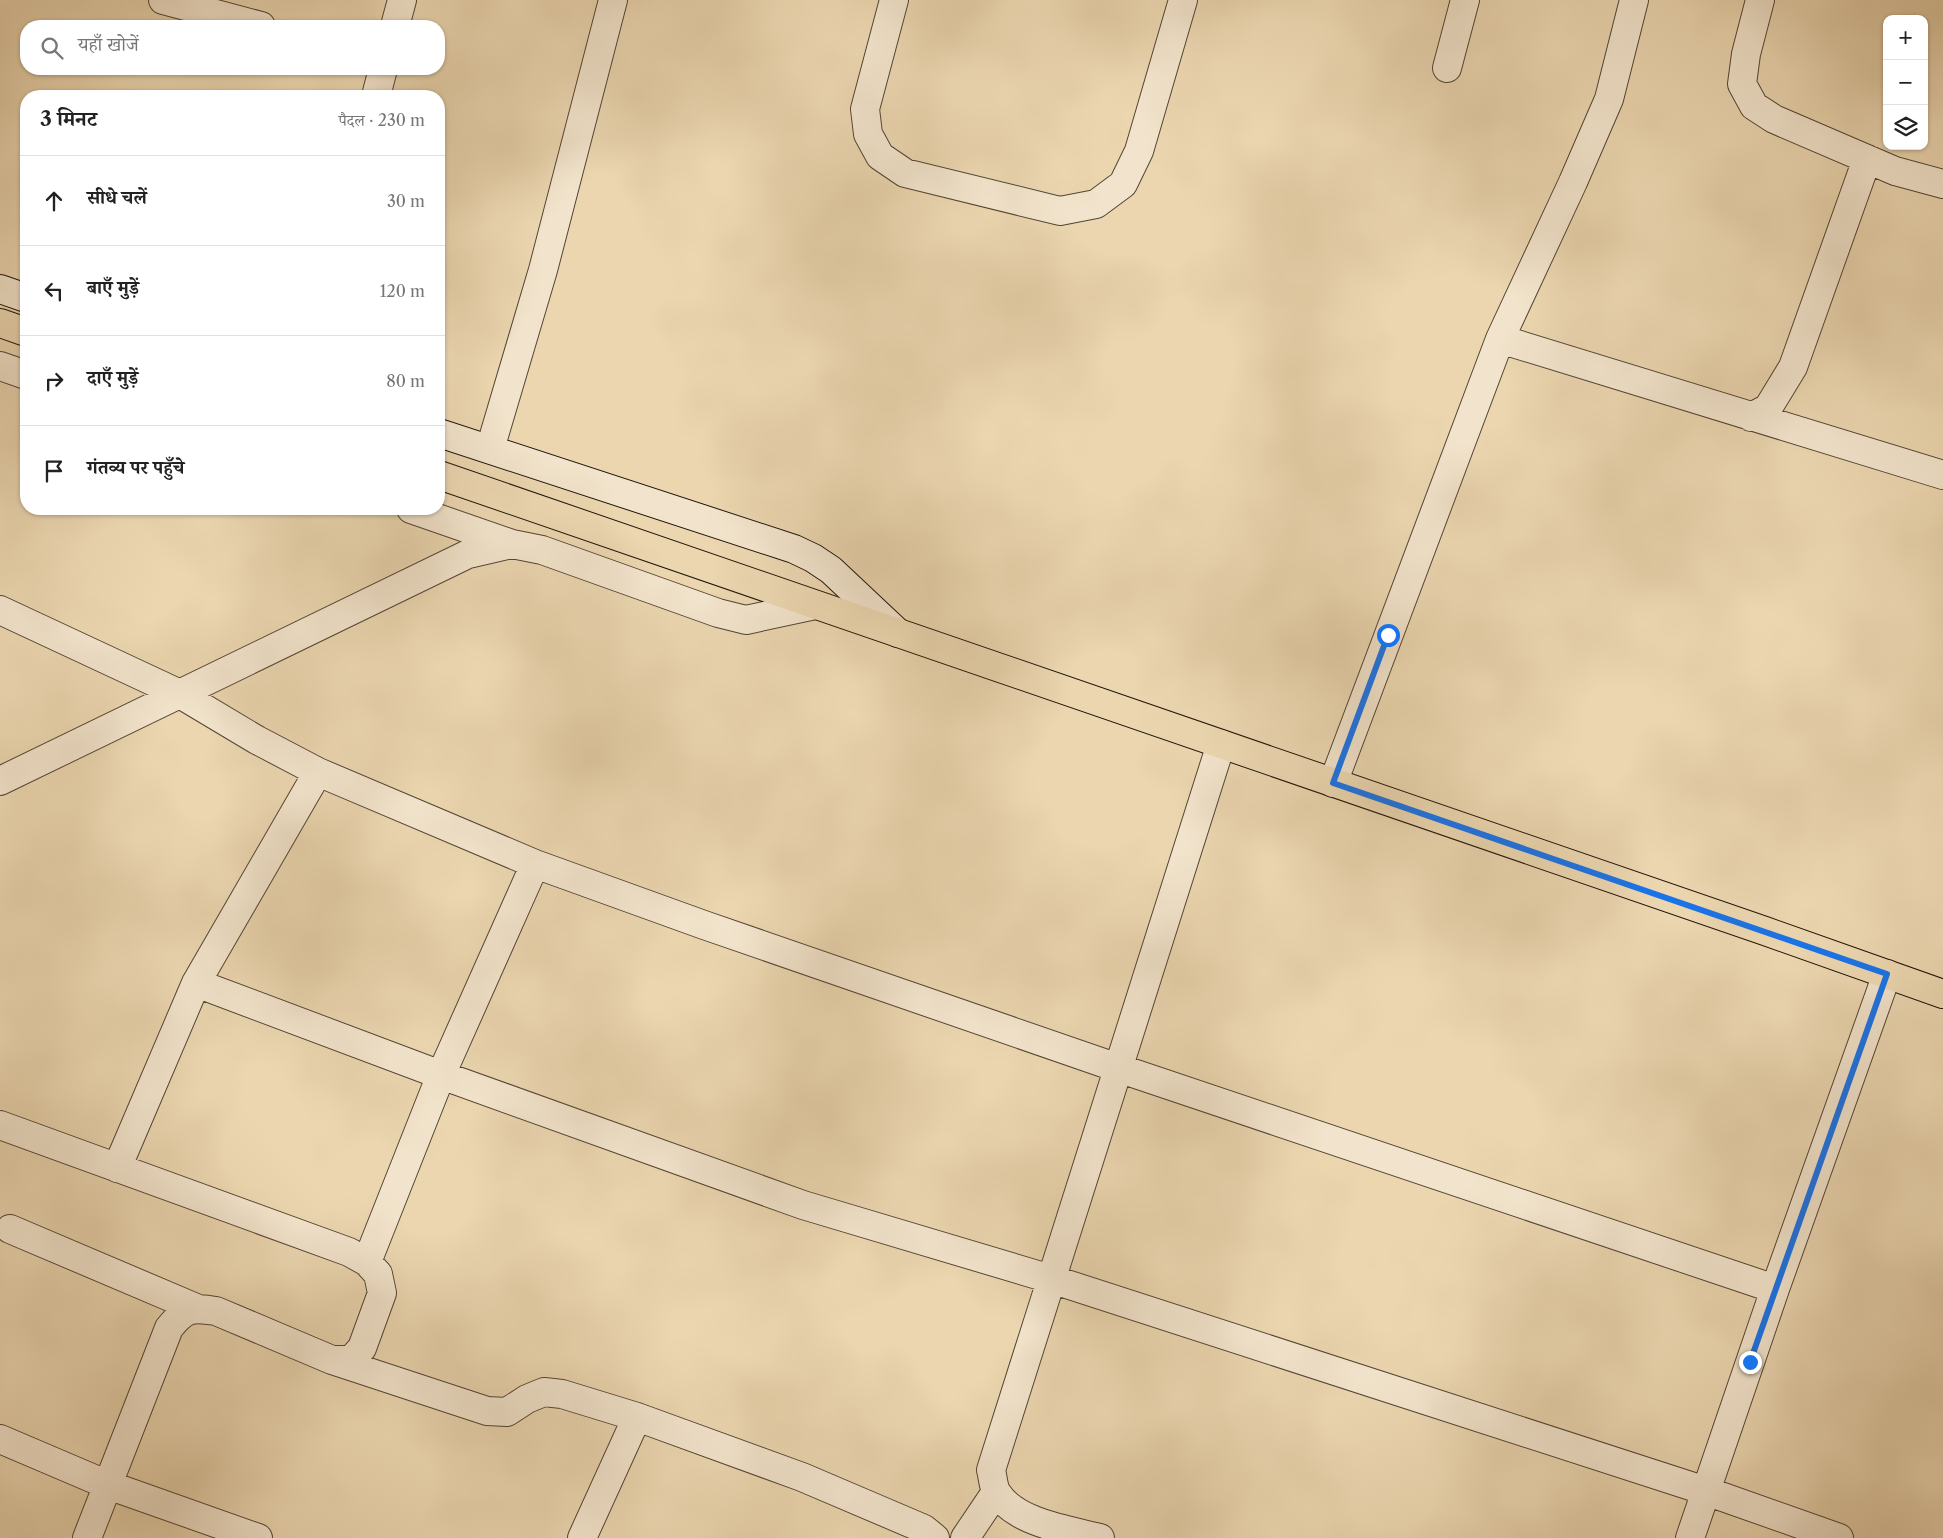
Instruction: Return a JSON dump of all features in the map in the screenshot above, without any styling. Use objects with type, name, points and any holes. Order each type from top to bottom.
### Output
[{"type":"main road","points":[[0,323],[20,330]]},
{"type":"main road","points":[[445,477],[1943,994]]},
{"type":"street","points":[[163,0],[238,20]]},
{"type":"street","points":[[397,20],[402,0]]},
{"type":"street","points":[[490,449],[543,270],[613,0]]},
{"type":"street","points":[[894,0],[865,109],[868,134],[880,156],[905,173],[1060,211],[1096,204],[1123,184],[1139,151],[1183,0]]},
{"type":"street","points":[[1447,68],[1465,0]]},
{"type":"street","points":[[1333,783],[1500,339],[1573,182],[1609,98],[1634,0]]},
{"type":"street","points":[[1760,0],[1746,54],[1742,84],[1754,106],[1774,119],[1895,171],[1943,184]]},
{"type":"street","points":[[378,90],[381,75]]},
{"type":"street","points":[[1751,417],[1768,408],[1793,367],[1866,159]]},
{"type":"street","points":[[0,289],[20,296]]},
{"type":"street","points":[[1500,339],[1943,475]]},
{"type":"street","points":[[0,366],[20,373]]},
{"type":"street","points":[[445,434],[794,549],[831,570],[898,633]]},
{"type":"street","points":[[428,515],[512,544],[542,550],[718,613],[746,620],[815,605]]},
{"type":"street","points":[[0,781],[468,554],[512,544]]},
{"type":"street","points":[[0,610],[180,694],[257,740],[318,772],[535,864],[704,925],[1118,1068],[1775,1289]]},
{"type":"street","points":[[1100,1538],[1045,1524],[1016,1512],[996,1492],[991,1470],[1221,744]]},
{"type":"street","points":[[117,1168],[196,983],[318,772]]},
{"type":"street","points":[[367,1262],[441,1075],[535,864]]},
{"type":"street","points":[[1690,1538],[1775,1289],[1887,974]]},
{"type":"street","points":[[196,983],[441,1075],[803,1205],[1051,1280],[1706,1491],[1839,1538]]},
{"type":"street","points":[[0,1125],[349,1252],[367,1262],[378,1274],[382,1293],[362,1348],[351,1360],[332,1360]]},
{"type":"street","points":[[10,1229],[196,1308],[216,1310],[332,1360],[487,1411],[507,1412],[544,1392],[562,1394],[637,1417],[802,1477],[924,1529],[935,1538]]},
{"type":"street","points":[[87,1538],[169,1328],[180,1315],[196,1308]]},
{"type":"street","points":[[582,1538],[637,1417]]},
{"type":"street","points":[[0,1439],[108,1485],[258,1538]]},
{"type":"street","points":[[965,1538],[996,1492]]},
{"type":"route","points":[[1388,635],[1333,783],[1887,974],[1750,1362]]}]
